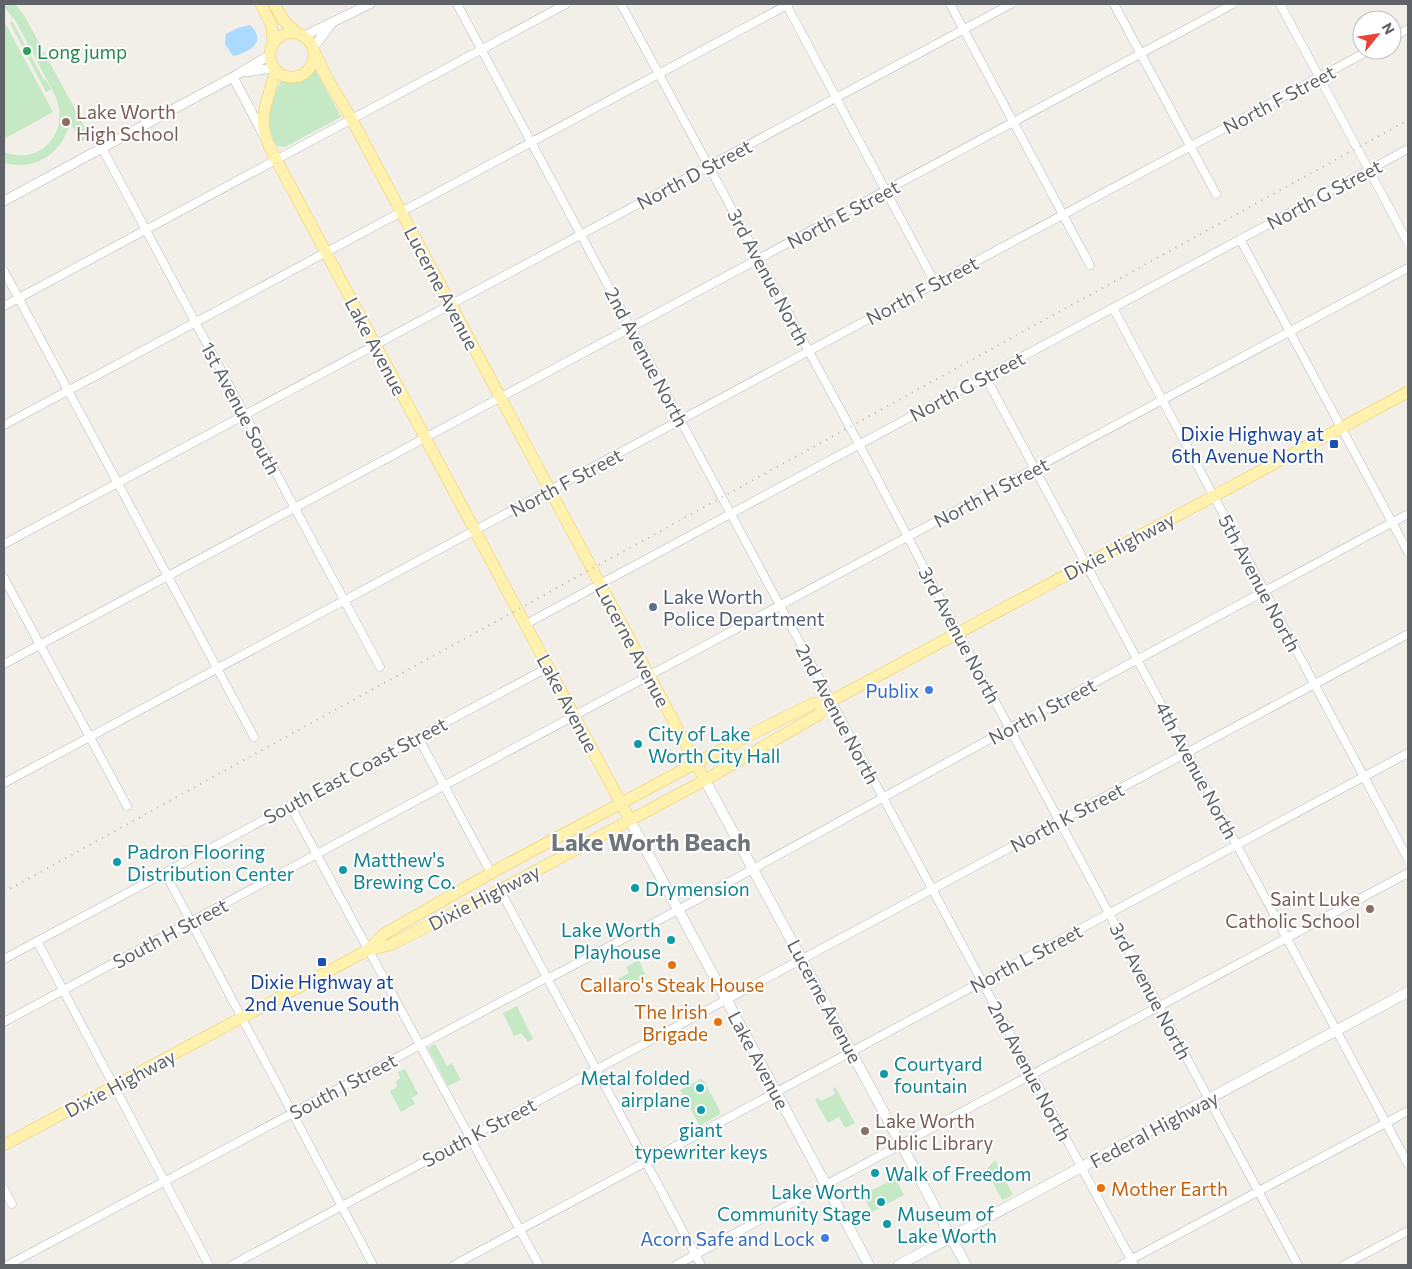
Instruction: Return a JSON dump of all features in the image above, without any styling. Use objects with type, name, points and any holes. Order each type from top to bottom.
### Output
[{"type":"main road","points":[[260,4],[272,26],[274,70],[288,78],[300,76],[312,66],[314,50],[301,35],[284,21],[274,4]]},
{"type":"main road","points":[[272,50],[277,39],[284,35],[301,35]]},
{"type":"main road","name":"Lucerne Avenue","points":[[314,50],[328,80],[351,118],[966,1265]]},
{"type":"main road","name":"Lake Avenue","points":[[274,70],[272,83],[263,110],[262,120],[266,140],[869,1265]]},
{"type":"main road","name":"Dixie Highway","points":[[4,1145],[368,950],[390,945],[500,890],[705,780],[818,715],[831,701],[1408,392]]},
{"type":"main road","name":"Dixie Highway","points":[[368,950],[384,934],[491,873],[621,803],[812,704],[831,701]]},
{"type":"main road","name":"Federal Highway","points":[[899,1265],[1408,992]]},
{"type":"street","points":[[301,35],[331,24],[370,4]]},
{"type":"street","name":"2nd Avenue North","points":[[457,4],[1133,1263]]},
{"type":"street","points":[[4,306],[566,4]]},
{"type":"street","name":"3rd Avenue North","points":[[621,4],[859,444],[958,633],[1298,1265]]},
{"type":"street","points":[[4,425],[787,4],[935,283]]},
{"type":"street","points":[[950,4],[1090,265]]},
{"type":"street","name":"North D Street","points":[[4,544],[1011,4]]},
{"type":"street","points":[[1114,4],[1216,194]]},
{"type":"street","name":"North E Street","points":[[4,664],[1233,4]]},
{"type":"street","points":[[1280,4],[1408,244]]},
{"type":"street","points":[[314,50],[331,24]]},
{"type":"street","points":[[4,201],[242,72],[272,50]]},
{"type":"street","name":"North F Street","points":[[4,783],[1352,60]]},
{"type":"street","points":[[242,72],[274,70]]},
{"type":"street","name":"Lake Avenue","points":[[233,77],[266,140]]},
{"type":"street","name":"1st Avenue South","points":[[102,148],[380,667]]},
{"type":"street","name":"North G Street","points":[[526,624],[1408,149]]},
{"type":"street","points":[[1240,239],[1408,552]]},
{"type":"street","name":"North H Street","points":[[574,716],[1408,268]]},
{"type":"street","points":[[4,271],[254,737]]},
{"type":"street","name":"5th Avenue North","points":[[1113,308],[1408,858]]},
{"type":"street","name":"4th Avenue North","points":[[985,376],[1408,1164]]},
{"type":"street","name":"North J Street","points":[[678,910],[1010,728],[1408,514]]},
{"type":"street","points":[[4,578],[127,806]]},
{"type":"street","name":"North K Street","points":[[726,1000],[1408,634]]},
{"type":"street","name":"South East Coast Street","points":[[4,959],[549,667]]},
{"type":"street","name":"South H Street","points":[[4,1022],[574,716]]},
{"type":"street","points":[[418,737],[491,873]]},
{"type":"street","name":"North L Street","points":[[454,1265],[1408,753]]},
{"type":"street","points":[[290,805],[539,1265]]},
{"type":"street","points":[[164,873],[373,1265]]},
{"type":"street","points":[[676,1265],[1408,873]]},
{"type":"street","points":[[500,890],[701,1265]]},
{"type":"street","name":"South J Street","points":[[8,1265],[420,1044],[678,910]]},
{"type":"street","points":[[37,941],[209,1265]]},
{"type":"street","name":"South K Street","points":[[232,1265],[726,1000]]},
{"type":"street","points":[[1121,1265],[1133,1263],[1408,1111]]},
{"type":"street","points":[[4,1189],[12,1204]]},
{"type":"street","points":[[1344,1265],[1408,1231]]},
{"type":"green space","points":[[4,4],[15,4],[24,15],[90,137],[81,142],[70,122],[61,143],[54,151],[46,158],[27,164],[4,163],[4,152],[18,155],[30,154],[41,150],[50,142],[56,132],[59,121],[59,108],[55,95],[15,20],[4,7]]},
{"type":"green space","points":[[4,21],[53,112],[4,139]]},
{"type":"green space","name":"Long jump","points":[[12,21],[44,80],[51,89],[46,92],[10,23]]},
{"type":"green space","points":[[315,69],[341,117],[285,147],[277,146],[270,130],[269,122],[274,97],[281,81],[300,79]]},
{"type":"green space","points":[[639,960],[647,979],[624,991],[618,979],[629,973],[626,967]]},
{"type":"green space","points":[[517,1006],[533,1039],[528,1042],[521,1033],[514,1036],[503,1013]]},
{"type":"green space","points":[[435,1044],[447,1066],[452,1063],[461,1080],[448,1086],[428,1048]]},
{"type":"green space","points":[[405,1069],[418,1094],[412,1098],[415,1104],[401,1112],[390,1091],[397,1087],[396,1081],[400,1078],[398,1072]]},
{"type":"green space","points":[[701,1079],[704,1081],[720,1114],[700,1126],[680,1090]]},
{"type":"green space","points":[[835,1087],[855,1123],[845,1128],[839,1117],[828,1123],[815,1100],[818,1098],[821,1101],[835,1094],[833,1089]]},
{"type":"green space","points":[[995,1160],[1013,1195],[1002,1200],[986,1170]]},
{"type":"green space","points":[[895,1178],[904,1195],[872,1212],[863,1195]]},
{"type":"water","points":[[250,25],[255,31],[257,41],[250,49],[233,56],[225,44],[226,34]]},
{"type":"railway","points":[[4,892],[1408,120]]},
{"type":"place","name":"Long jump","points":[[27,51]]},
{"type":"place","name":"Lake Worth High School","points":[[66,122]]},
{"type":"place","name":"Dixie Highway at 6th Avenue North","points":[[1334,444]]},
{"type":"place","name":"Lake Worth Police Department","points":[[653,607]]},
{"type":"place","name":"Publix","points":[[929,690]]},
{"type":"place","name":"City of Lake Worth City Hall","points":[[638,744]]},
{"type":"place","name":"Padron Flooring Distribution Center","points":[[117,862]]},
{"type":"place","name":"Matthew's Brewing Co.","points":[[343,870]]},
{"type":"place","name":"Drymension","points":[[635,888]]},
{"type":"place","name":"Saint Luke Catholic School","points":[[1370,909]]},
{"type":"place","name":"Lake Worth Playhouse","points":[[671,940]]},
{"type":"place","name":"Dixie Highway at 2nd Avenue South","points":[[322,962]]},
{"type":"place","name":"Callaro's Steak House","points":[[672,965]]},
{"type":"place","name":"The Irish Brigade","points":[[718,1022]]},
{"type":"place","name":"Courtyard fountain","points":[[884,1074]]},
{"type":"place","name":"Metal folded airplane","points":[[700,1088]]},
{"type":"place","name":"giant typewriter keys","points":[[701,1110]]},
{"type":"place","name":"Lake Worth Public Library","points":[[865,1131]]},
{"type":"place","name":"Walk of Freedom","points":[[875,1173]]},
{"type":"place","name":"Mother Earth","points":[[1101,1188]]},
{"type":"place","name":"Lake Worth Community Stage","points":[[881,1202]]},
{"type":"place","name":"Museum of Lake Worth","points":[[887,1224]]},
{"type":"place","name":"Acorn Safe and Lock","points":[[825,1238]]},
{"type":"district","name":"Lake Worth Beach","points":[[651,841]]}]
